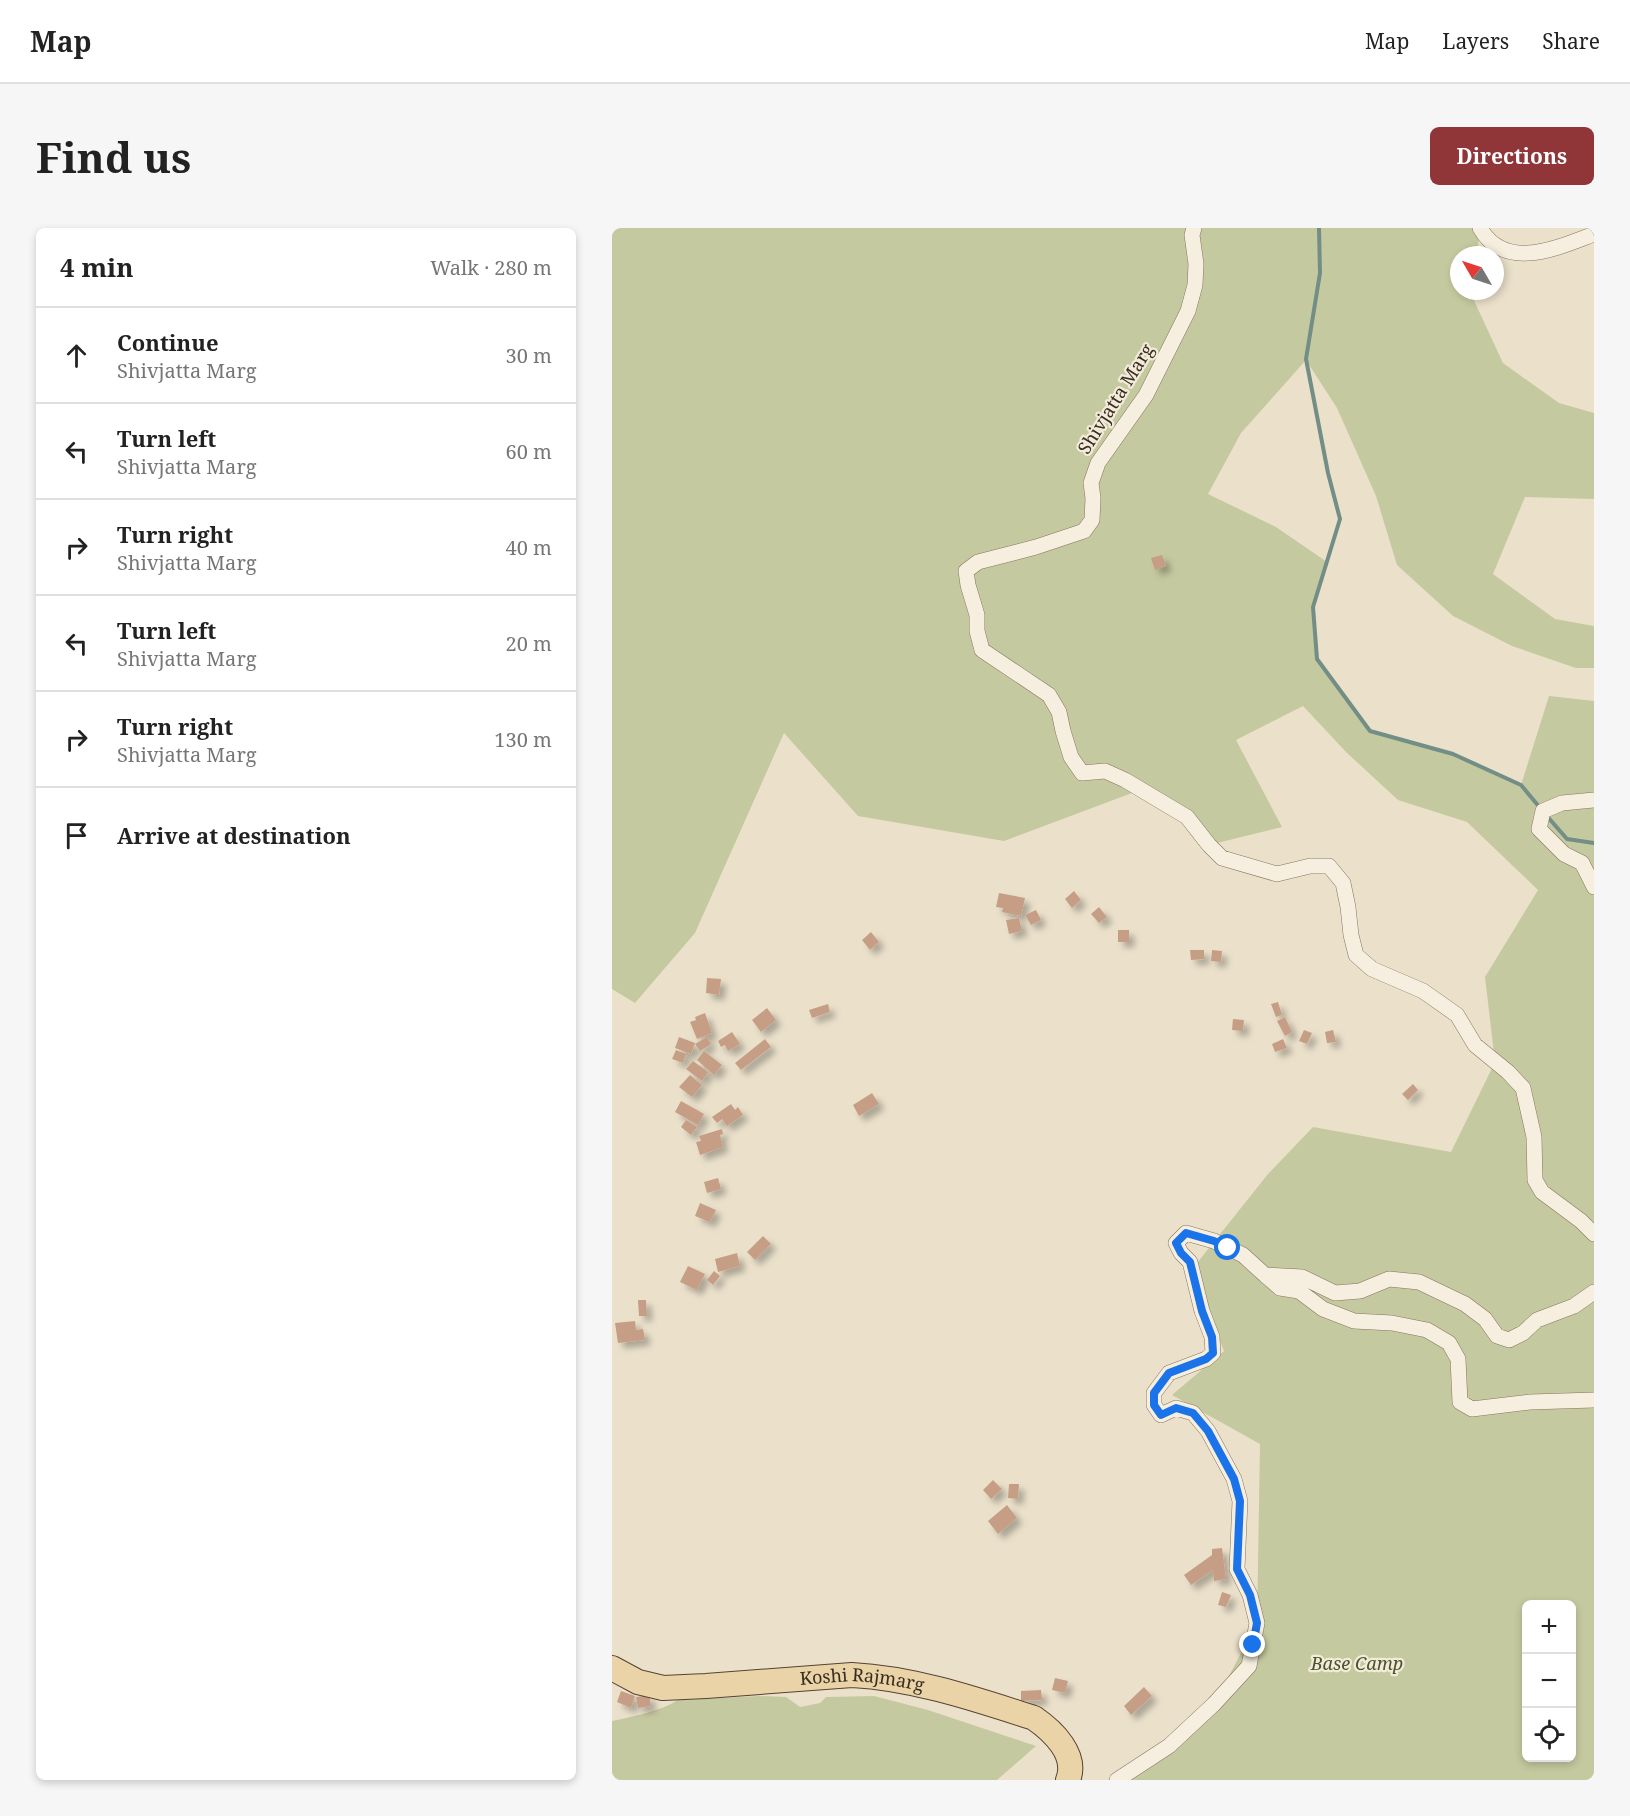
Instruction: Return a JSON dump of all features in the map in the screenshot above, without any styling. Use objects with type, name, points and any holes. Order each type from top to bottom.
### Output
[{"type":"main road","name":"Koshi Rajmarg","points":[[612,1668],[638,1682],[663,1688],[852,1675],[901,1680],[1034,1718],[1045,1725],[1064,1748],[1071,1762],[1068,1780]]},
{"type":"street","name":"Shivjatta Marg","points":[[1194,228],[1192,235],[1196,264],[1195,285],[1188,311],[1146,395],[1098,463],[1091,483],[1092,520],[1084,531],[1036,547],[978,562],[966,571],[977,615],[977,631],[982,650],[1048,695],[1059,712],[1071,757],[1082,773],[1105,771],[1125,780],[1187,817],[1222,858],[1276,874],[1310,866],[1329,866],[1343,883],[1356,955],[1372,969],[1423,991],[1457,1015],[1475,1045],[1508,1072],[1522,1088],[1534,1137],[1535,1180],[1542,1192],[1581,1221],[1594,1234]]},
{"type":"street","points":[[1480,228],[1490,242],[1504,251],[1521,254],[1547,250],[1594,234]]},
{"type":"street","points":[[1594,800],[1562,803],[1543,811],[1539,829],[1564,854],[1582,863],[1594,887]]},
{"type":"street","points":[[1117,1780],[1169,1746],[1214,1704],[1249,1666],[1257,1623],[1250,1595],[1237,1569],[1240,1501],[1234,1479],[1208,1431],[1193,1413],[1176,1408],[1161,1415],[1154,1405],[1154,1393],[1169,1373],[1206,1359],[1213,1353],[1212,1337],[1202,1311],[1190,1262],[1181,1253],[1176,1243],[1186,1233],[1214,1241],[1243,1255],[1280,1288],[1299,1291],[1323,1309],[1354,1321],[1392,1323],[1427,1330],[1449,1343],[1458,1359],[1460,1402],[1472,1409],[1530,1402],[1594,1400]]},
{"type":"street","points":[[1265,1275],[1302,1277],[1335,1293],[1360,1291],[1389,1279],[1419,1282],[1465,1304],[1485,1319],[1497,1336],[1509,1340],[1523,1333],[1537,1320],[1574,1306],[1594,1292]]},
{"type":"green space","name":"Base Camp","points":[[612,228],[1480,228],[1478,246],[1450,246],[1450,300],[1474,300],[1503,363],[1559,403],[1594,413],[1594,499],[1525,497],[1493,574],[1555,619],[1594,626],[1594,668],[1576,668],[1512,646],[1453,616],[1397,565],[1376,496],[1337,408],[1306,360],[1241,433],[1208,494],[1276,527],[1327,562],[1313,607],[1317,659],[1370,731],[1453,754],[1521,785],[1549,696],[1594,701],[1594,1780],[1108,1780],[1169,1746],[1214,1704],[1257,1623],[1260,1444],[1172,1395],[1224,1351],[1193,1268],[1268,1174],[1313,1127],[1451,1152],[1495,1062],[1485,977],[1538,890],[1467,822],[1398,800],[1347,753],[1303,706],[1236,740],[1282,827],[1209,845],[1187,817],[1140,790],[1004,841],[858,816],[784,733],[695,933],[635,1003],[612,989]]},
{"type":"green space","points":[[874,1696],[928,1710],[1036,1746],[997,1780],[612,1780],[612,1721],[654,1711],[678,1700],[786,1697],[800,1707],[820,1703],[826,1697]]},
{"type":"building","points":[[1162,555],[1166,566],[1155,570],[1151,558]]},
{"type":"building","points":[[1074,891],[1081,900],[1072,908],[1065,899]]},
{"type":"building","points":[[999,893],[1025,898],[1021,916],[1002,912],[1003,908],[996,907]]},
{"type":"building","points":[[1099,907],[1107,917],[1099,923],[1091,914]]},
{"type":"building","points":[[1036,910],[1041,920],[1031,925],[1025,915]]},
{"type":"building","points":[[1019,918],[1022,931],[1009,934],[1006,920]]},
{"type":"building","points":[[1118,930],[1129,930],[1129,942],[1118,942]]},
{"type":"building","points":[[871,932],[879,942],[870,950],[862,940]]},
{"type":"building","points":[[1190,950],[1204,950],[1204,959],[1191,960]]},
{"type":"building","points":[[1212,950],[1222,951],[1221,962],[1211,961]]},
{"type":"building","points":[[707,978],[721,979],[719,995],[706,993]]},
{"type":"building","points":[[1278,1002],[1282,1015],[1276,1017],[1271,1004]]},
{"type":"building","points":[[828,1004],[830,1012],[812,1018],[809,1010]]},
{"type":"building","points":[[767,1008],[776,1020],[761,1032],[752,1020]]},
{"type":"building","points":[[705,1013],[712,1033],[697,1039],[690,1022]]},
{"type":"building","points":[[1285,1017],[1292,1032],[1285,1036],[1277,1021]]},
{"type":"building","points":[[1233,1019],[1244,1020],[1243,1031],[1232,1030]]},
{"type":"building","points":[[1304,1030],[1312,1033],[1307,1044],[1299,1041]]},
{"type":"building","points":[[1333,1030],[1336,1042],[1327,1043],[1325,1032]]},
{"type":"building","points":[[732,1032],[740,1044],[728,1051],[725,1045],[721,1047],[718,1041]]},
{"type":"building","points":[[679,1037],[695,1043],[691,1054],[675,1048]]},
{"type":"building","points":[[707,1037],[711,1044],[700,1051],[695,1044]]},
{"type":"building","points":[[765,1039],[771,1047],[741,1070],[735,1063]]},
{"type":"building","points":[[1283,1039],[1287,1048],[1275,1052],[1272,1044]]},
{"type":"building","points":[[676,1050],[686,1054],[683,1063],[672,1059]]},
{"type":"building","points":[[704,1051],[722,1065],[714,1075],[697,1060]]},
{"type":"building","points":[[693,1061],[708,1072],[702,1081],[686,1069]]},
{"type":"building","points":[[690,1075],[702,1085],[692,1097],[679,1087]]},
{"type":"building","points":[[1413,1084],[1418,1090],[1408,1100],[1402,1094]]},
{"type":"building","points":[[872,1093],[879,1104],[859,1116],[853,1105]]},
{"type":"building","points":[[681,1101],[704,1114],[698,1125],[675,1112]]},
{"type":"building","points":[[731,1104],[735,1110],[738,1107],[743,1115],[727,1126],[722,1119],[717,1123],[712,1117]]},
{"type":"building","points":[[686,1120],[697,1127],[691,1135],[681,1127]]},
{"type":"building","points":[[722,1129],[723,1134],[720,1135],[723,1147],[700,1155],[696,1142],[701,1141],[699,1136]]},
{"type":"building","points":[[718,1178],[721,1189],[707,1193],[704,1182]]},
{"type":"building","points":[[700,1203],[716,1210],[710,1222],[695,1216]]},
{"type":"building","points":[[763,1236],[771,1244],[755,1260],[747,1252]]},
{"type":"building","points":[[737,1253],[740,1266],[718,1272],[715,1259]]},
{"type":"building","points":[[688,1266],[705,1274],[697,1290],[680,1282]]},
{"type":"building","points":[[714,1271],[720,1276],[713,1285],[707,1280]]},
{"type":"building","points":[[638,1300],[646,1300],[647,1316],[639,1316]]},
{"type":"building","points":[[635,1321],[636,1330],[643,1329],[645,1340],[618,1343],[615,1323]]},
{"type":"building","points":[[993,1480],[1002,1489],[991,1499],[983,1490]]},
{"type":"building","points":[[1009,1484],[1019,1484],[1018,1499],[1008,1498]]},
{"type":"building","points":[[1007,1505],[1017,1518],[998,1534],[988,1521]]},
{"type":"building","points":[[1222,1548],[1226,1579],[1214,1581],[1213,1570],[1191,1585],[1184,1575],[1212,1555],[1212,1549]]},
{"type":"building","points":[[1222,1592],[1231,1595],[1226,1607],[1218,1605]]},
{"type":"building","points":[[1055,1678],[1068,1681],[1065,1693],[1052,1690]]},
{"type":"building","points":[[1144,1687],[1152,1696],[1131,1715],[1124,1706]]},
{"type":"building","points":[[1041,1690],[1042,1700],[1021,1701],[1021,1691]]},
{"type":"building","points":[[621,1691],[635,1696],[631,1708],[617,1702]]},
{"type":"building","points":[[649,1695],[651,1706],[638,1708],[636,1697]]},
{"type":"waterway","points":[[1319,228],[1320,273],[1306,359],[1328,473],[1340,519],[1313,607],[1317,659],[1370,731],[1453,754],[1521,785],[1541,809]]},
{"type":"waterway","points":[[1546,815],[1567,839],[1594,843]]},
{"type":"route","points":[[1228,1248],[1214,1241],[1186,1233],[1176,1243],[1181,1253],[1190,1262],[1202,1311],[1212,1337],[1213,1353],[1206,1359],[1169,1373],[1154,1393],[1154,1405],[1161,1415],[1176,1408],[1193,1413],[1208,1431],[1234,1479],[1240,1501],[1237,1569],[1250,1595],[1257,1623],[1253,1645]]}]
